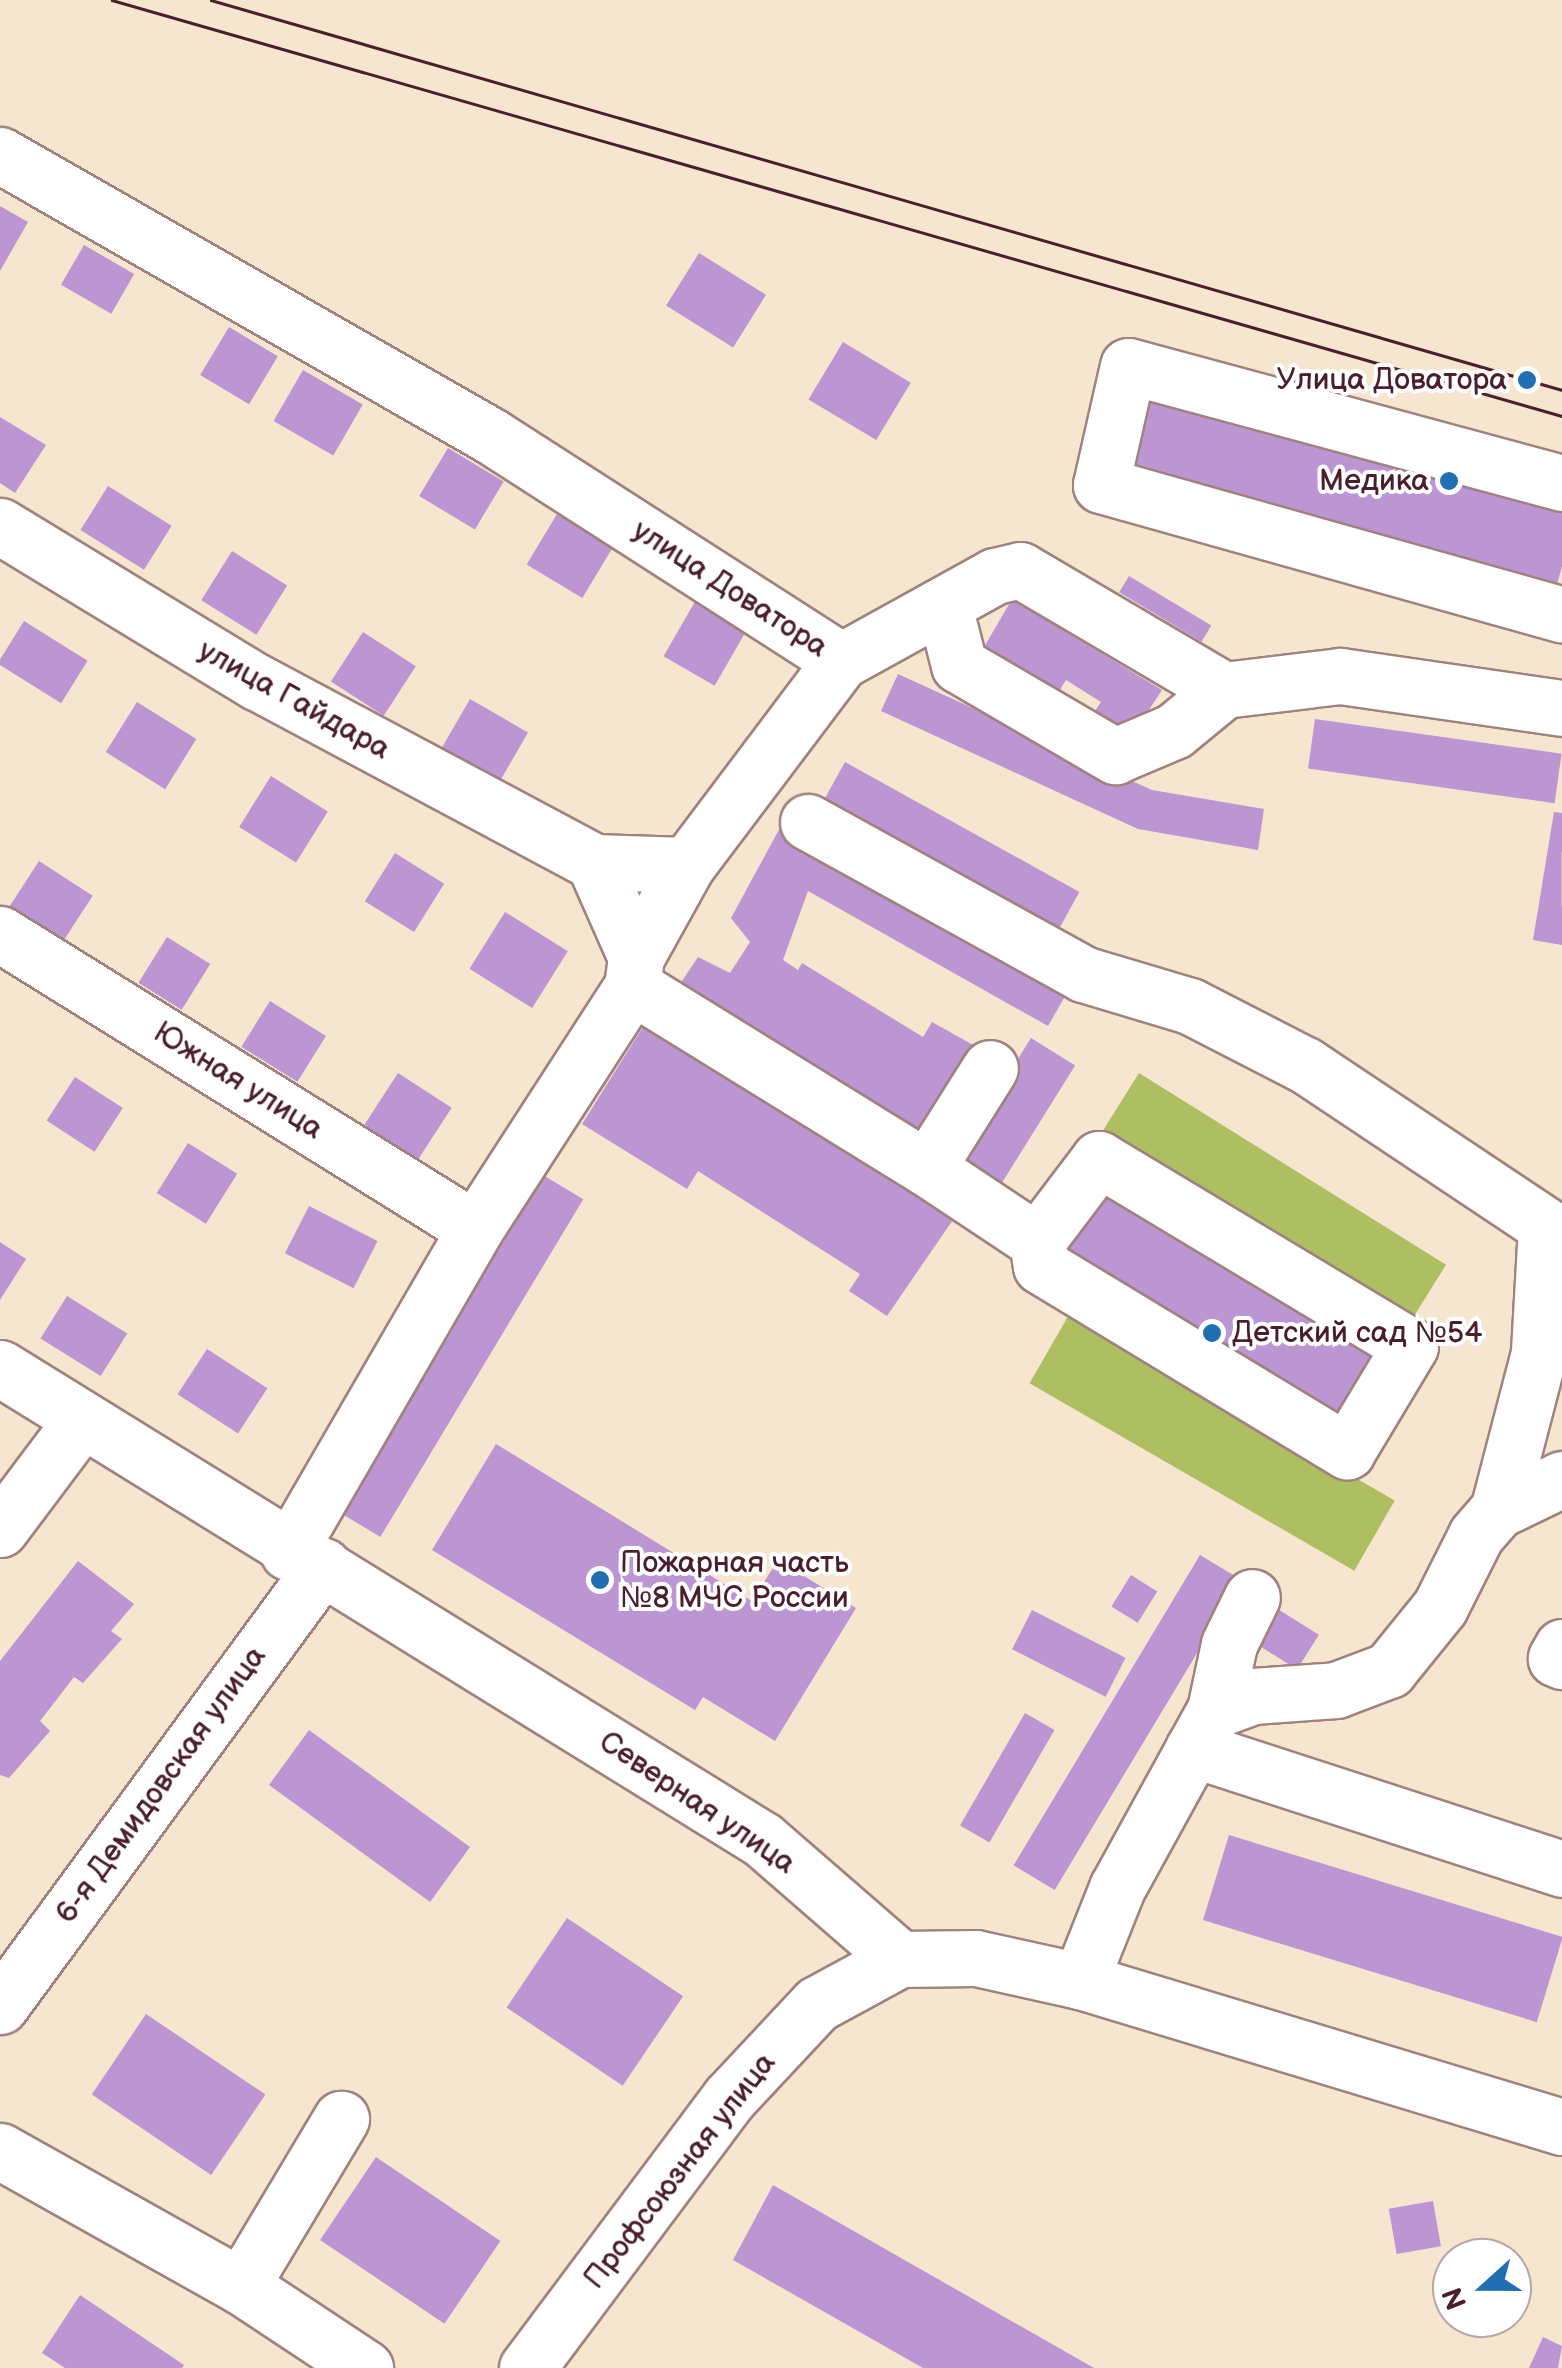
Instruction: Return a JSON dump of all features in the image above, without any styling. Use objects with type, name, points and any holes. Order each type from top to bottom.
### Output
[{"type":"street","name":"улица Доватора","points":[[0,155],[491,436],[841,660],[995,576],[1020,570],[1224,690]]},
{"type":"street","points":[[1562,483],[1128,366],[1101,486],[1562,615]]},
{"type":"street","name":"улица Гайдара","points":[[0,526],[257,682],[594,862]]},
{"type":"street","points":[[944,606],[959,665],[1115,756],[1174,732],[1224,690],[1340,676],[1562,708]]},
{"type":"street","name":"6-я Демидовская улица","points":[[0,2006],[306,1559],[475,1229],[634,972],[687,865],[841,660]]},
{"type":"street","points":[[808,822],[1083,974],[1190,1006],[1306,1065],[1557,1210],[1540,1353],[1498,1510]]},
{"type":"street","points":[[687,865],[594,862],[634,972],[1037,1241],[1041,1266],[1347,1451],[1410,1346],[1100,1160],[1037,1241]]},
{"type":"street","name":"Южная улица","points":[[0,934],[475,1229]]},
{"type":"street","points":[[927,1168],[990,1068]]},
{"type":"street","name":"Северная улица","points":[[0,1368],[763,1840],[900,1958]]},
{"type":"street","points":[[0,1529],[81,1421]]},
{"type":"street","points":[[1204,1730],[1254,1696],[1336,1690],[1389,1670],[1440,1607],[1476,1535],[1498,1510],[1562,1479]]},
{"type":"street","points":[[1080,1981],[1117,1888],[1204,1730],[1228,1644],[1252,1597]]},
{"type":"street","points":[[1562,1647],[1556,1658],[1562,1661]]},
{"type":"street","points":[[1204,1730],[1562,1868]]},
{"type":"street","points":[[900,1958],[976,1958],[1080,1981],[1482,2108],[1561,2124]]},
{"type":"street","name":"Профсоюзная улица","points":[[526,2368],[729,2098],[817,2004],[900,1958]]},
{"type":"street","points":[[241,2286],[341,2118]]},
{"type":"street","points":[[0,2151],[241,2286],[365,2368]]},
{"type":"green space","points":[[1139,1073],[1446,1265],[1410,1322],[1103,1130]]},
{"type":"green space","points":[[1070,1313],[1395,1500],[1354,1571],[1030,1383]]},
{"type":"building","points":[[0,206],[28,222],[0,271]]},
{"type":"building","points":[[84,245],[134,274],[111,314],[61,285]]},
{"type":"building","points":[[699,253],[766,295],[733,347],[666,306]]},
{"type":"building","points":[[229,327],[278,356],[249,404],[200,375]]},
{"type":"building","points":[[843,342],[911,383],[876,440],[808,399]]},
{"type":"building","points":[[303,370],[363,404],[333,456],[274,421]]},
{"type":"building","points":[[1149,385],[1562,503],[1562,566],[1555,592],[1125,470]]},
{"type":"building","points":[[0,417],[46,445],[15,493],[0,483]]},
{"type":"building","points":[[448,448],[504,481],[475,529],[419,496]]},
{"type":"building","points":[[108,486],[172,526],[144,570],[80,530]]},
{"type":"building","points":[[557,514],[613,547],[582,598],[527,565]]},
{"type":"building","points":[[232,551],[287,585],[256,635],[201,600]]},
{"type":"building","points":[[1129,576],[1211,625],[1202,642],[1119,592]]},
{"type":"building","points":[[700,593],[751,622],[715,686],[664,656]]},
{"type":"building","points":[[1012,599],[1162,690],[1139,725],[1129,718],[1116,737],[1089,720],[1101,702],[1066,680],[1053,701],[980,654]]},
{"type":"building","points":[[24,621],[88,661],[61,703],[0,665]]},
{"type":"building","points":[[363,632],[416,666],[384,716],[331,681]]},
{"type":"building","points":[[898,674],[1152,790],[1264,809],[1258,850],[1138,829],[881,711]]},
{"type":"building","points":[[470,699],[528,732],[500,781],[442,747]]},
{"type":"building","points":[[137,702],[196,739],[165,789],[106,752]]},
{"type":"building","points":[[1315,719],[1562,754],[1555,803],[1308,769]]},
{"type":"building","points":[[845,762],[1079,892],[1059,929],[825,799]]},
{"type":"building","points":[[271,776],[328,812],[296,862],[239,827]]},
{"type":"building","points":[[1554,812],[1562,813],[1562,945],[1533,940]]},
{"type":"building","points":[[781,826],[1071,986],[1048,1026],[808,891],[783,960],[798,970],[802,963],[923,1037],[932,1022],[975,1046],[911,1151],[870,1126],[882,1107],[678,987],[698,957],[730,973],[750,942],[731,918]]},
{"type":"building","points":[[395,853],[444,884],[414,932],[365,901]]},
{"type":"building","points":[[39,861],[93,896],[62,943],[9,908]]},
{"type":"building","points":[[505,912],[568,951],[532,1008],[469,969]]},
{"type":"building","points":[[167,937],[210,964],[182,1010],[138,983]]},
{"type":"building","points":[[270,1001],[326,1036],[297,1082],[241,1047]]},
{"type":"building","points":[[648,1019],[959,1211],[887,1316],[849,1291],[860,1274],[698,1171],[687,1189],[582,1124]]},
{"type":"building","points":[[1031,1038],[1075,1066],[996,1193],[952,1165]]},
{"type":"building","points":[[398,1073],[452,1108],[418,1160],[364,1125]]},
{"type":"building","points":[[75,1077],[123,1108],[94,1152],[47,1121]]},
{"type":"building","points":[[188,1143],[237,1174],[206,1224],[157,1193]]},
{"type":"building","points":[[543,1175],[583,1199],[380,1537],[340,1513]]},
{"type":"building","points":[[1101,1185],[1388,1358],[1343,1433],[1056,1260]]},
{"type":"building","points":[[309,1206],[378,1241],[354,1288],[285,1253]]},
{"type":"building","points":[[0,1242],[26,1259],[0,1300]]},
{"type":"building","points":[[67,1296],[127,1334],[101,1376],[41,1338]]},
{"type":"building","points":[[207,1349],[267,1388],[238,1434],[178,1394]]},
{"type":"building","name":"Пожарная часть №8 МЧС России","points":[[496,1444],[752,1601],[778,1560],[856,1608],[775,1741],[703,1697],[695,1710],[432,1550]]},
{"type":"building","points":[[1200,1555],[1241,1580],[1055,1890],[1014,1865]]},
{"type":"building","points":[[78,1561],[134,1604],[111,1631],[122,1639],[83,1683],[74,1677],[40,1721],[50,1731],[9,1778],[0,1775],[0,1661]]},
{"type":"building","points":[[1131,1575],[1157,1591],[1138,1623],[1111,1606]]},
{"type":"building","points":[[1268,1603],[1319,1635],[1297,1670],[1246,1638]]},
{"type":"building","points":[[1032,1610],[1126,1658],[1106,1697],[1012,1649]]},
{"type":"building","points":[[1025,1713],[1054,1730],[989,1843],[960,1826]]},
{"type":"building","points":[[309,1730],[470,1847],[430,1902],[269,1785]]},
{"type":"building","points":[[1229,1835],[1562,1937],[1537,2022],[1203,1920]]},
{"type":"building","points":[[567,1918],[683,1996],[623,2086],[507,2008]]},
{"type":"building","points":[[146,2014],[265,2095],[211,2175],[92,2094]]},
{"type":"building","points":[[376,2157],[500,2241],[444,2324],[320,2240]]},
{"type":"building","points":[[773,2185],[1094,2368],[923,2368],[733,2260]]},
{"type":"building","points":[[1433,2201],[1440,2238],[1432,2238],[1432,2248],[1397,2254],[1389,2209]]},
{"type":"building","points":[[80,2295],[184,2365],[182,2368],[65,2368],[42,2353]]},
{"type":"building","points":[[1543,2337],[1562,2346],[1558,2368],[1529,2368]]},
{"type":"tram line","points":[[112,0],[1562,416]]},
{"type":"tram line","points":[[211,0],[1562,390]]},
{"type":"place","name":"Улица Доватора","points":[[1527,380]]},
{"type":"place","name":"Медика","points":[[1449,481]]},
{"type":"place","name":"Детский сад №54","points":[[1212,1333]]},
{"type":"place","name":"Пожарная часть №8 МЧС России","points":[[600,1580]]}]
